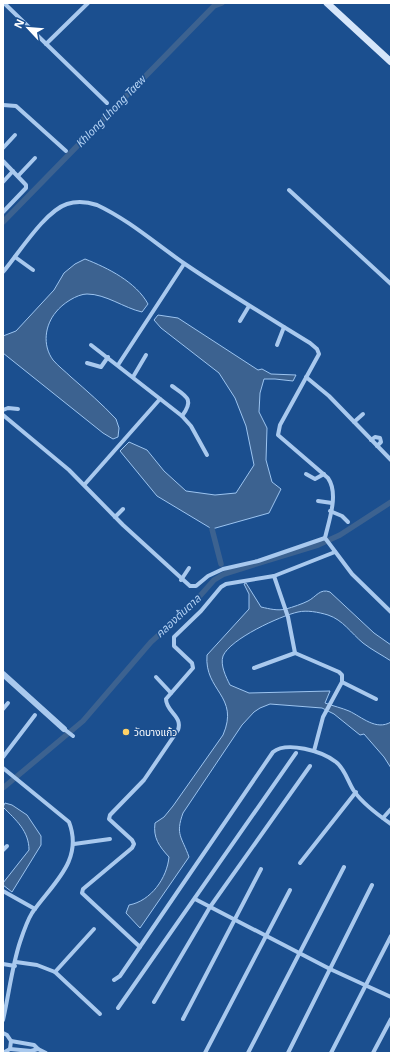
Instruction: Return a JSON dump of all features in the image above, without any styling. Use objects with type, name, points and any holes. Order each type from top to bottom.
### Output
[{"type":"main road","points":[[327,3],[391,62]]},
{"type":"street","points":[[4,3],[107,103]]},
{"type":"street","points":[[46,44],[88,3]]},
{"type":"street","points":[[3,105],[16,106],[66,151]]},
{"type":"street","points":[[3,148],[15,135]]},
{"type":"street","points":[[18,176],[35,158]]},
{"type":"street","points":[[3,161],[25,182],[26,188],[3,212]]},
{"type":"street","points":[[3,182],[13,171]]},
{"type":"street","points":[[289,190],[391,284]]},
{"type":"street","points":[[3,272],[47,217],[56,210],[67,204],[82,202],[95,204],[117,216],[184,264],[317,349],[318,354],[280,425],[278,435],[324,474],[331,483],[332,503],[326,539],[364,588],[391,612]]},
{"type":"street","points":[[15,257],[33,270]]},
{"type":"street","points":[[118,365],[184,264]]},
{"type":"street","points":[[240,320],[249,306]]},
{"type":"street","points":[[277,346],[284,327]]},
{"type":"street","points":[[91,345],[182,416],[191,426],[207,455]]},
{"type":"street","points":[[132,377],[146,355]]},
{"type":"street","points":[[87,363],[101,367],[108,357]]},
{"type":"street","points":[[306,377],[329,396],[391,460]]},
{"type":"street","points":[[172,386],[186,396],[189,401],[188,408],[182,416]]},
{"type":"street","points":[[85,484],[160,399]]},
{"type":"street","points":[[3,410],[8,408],[18,410]]},
{"type":"street","points":[[354,422],[363,414]]},
{"type":"street","points":[[3,415],[85,484],[115,517],[190,586],[193,587],[208,576],[223,569],[326,539]]},
{"type":"street","points":[[371,440],[375,437],[380,438],[381,442],[377,446]]},
{"type":"street","points":[[306,474],[315,479],[324,474]]},
{"type":"street","points":[[318,501],[332,503]]},
{"type":"street","points":[[115,517],[123,509]]},
{"type":"street","points":[[330,510],[342,516],[348,522]]},
{"type":"street","points":[[140,947],[82,893],[83,889],[132,848],[134,844],[132,840],[109,819],[113,812],[144,780],[178,730],[180,724],[179,720],[167,707],[166,699],[193,668],[192,663],[174,646],[174,637],[201,611],[221,587],[226,584],[274,576],[334,550]]},
{"type":"street","points":[[182,580],[189,568]]},
{"type":"street","points":[[274,576],[288,617],[295,653]]},
{"type":"street","points":[[254,668],[295,653],[339,672],[342,675],[342,682],[323,717],[314,751]]},
{"type":"street","points":[[3,674],[73,736]]},
{"type":"street","points":[[156,677],[171,693]]},
{"type":"street","points":[[342,682],[376,699]]},
{"type":"street","points":[[3,708],[8,703]]},
{"type":"street","points":[[3,757],[35,715]]},
{"type":"street","points":[[114,980],[120,976],[273,752],[279,747],[285,746],[314,751],[337,763],[356,792],[391,824]]},
{"type":"street","points":[[118,1008],[296,753]]},
{"type":"street","points":[[154,1002],[210,907],[310,766]]},
{"type":"street","points":[[3,768],[69,822],[73,833],[74,844],[73,851],[58,881],[30,916],[20,943],[3,1020]]},
{"type":"street","points":[[300,862],[356,792]]},
{"type":"street","points":[[383,818],[391,808]]},
{"type":"street","points":[[74,844],[110,839]]},
{"type":"street","points":[[3,850],[7,846]]},
{"type":"street","points":[[248,1053],[344,867]]},
{"type":"street","points":[[183,1020],[261,868]]},
{"type":"street","points":[[288,1053],[372,885]]},
{"type":"street","points":[[205,1053],[290,890]]},
{"type":"street","points":[[3,891],[35,909]]},
{"type":"street","points":[[195,899],[299,953],[391,997]]},
{"type":"street","points":[[55,972],[94,929]]},
{"type":"street","points":[[331,1053],[391,936]]},
{"type":"street","points":[[3,964],[37,965],[55,972],[100,1014]]},
{"type":"street","points":[[373,1053],[391,1019]]},
{"type":"street","points":[[3,1033],[7,1035],[11,1041],[10,1049]]},
{"type":"street","points":[[11,1041],[34,1045],[46,1053]]},
{"type":"street","points":[[3,1053],[10,1049],[31,1051],[38,1049]]},
{"type":"water","points":[[85,259],[112,271],[129,282],[143,296],[148,304],[142,312],[128,308],[101,296],[83,294],[70,300],[59,309],[52,317],[47,329],[47,348],[53,360],[116,419],[119,428],[118,437],[113,439],[103,433],[3,353],[3,336],[16,331],[54,290],[64,273],[75,264]]},
{"type":"water","points":[[158,315],[178,318],[258,370],[262,369],[271,374],[296,375],[293,381],[264,379],[260,393],[259,412],[267,428],[266,460],[272,482],[281,489],[269,513],[212,529],[157,496],[120,451],[129,442],[147,450],[164,471],[186,491],[215,495],[236,493],[254,465],[246,426],[235,398],[219,373],[161,328],[154,320]]},
{"type":"water","points":[[246,583],[261,607],[274,610],[283,610],[308,601],[323,591],[330,592],[374,633],[391,645],[391,661],[363,643],[343,623],[333,617],[316,612],[301,611],[268,623],[245,636],[227,649],[223,656],[222,663],[230,685],[249,693],[330,691],[325,703],[349,711],[375,724],[380,725],[391,722],[391,768],[384,757],[364,734],[360,735],[334,714],[322,708],[270,704],[260,708],[254,712],[242,725],[183,813],[180,826],[180,836],[189,857],[140,928],[126,913],[129,905],[137,903],[151,894],[161,880],[168,865],[169,857],[158,842],[155,833],[155,823],[164,817],[173,806],[223,735],[227,722],[225,702],[211,677],[207,655],[249,609],[249,594],[244,584]]},
{"type":"water","points":[[5,803],[12,805],[27,815],[41,836],[41,845],[12,892],[3,885],[3,883],[29,850],[27,837],[24,831],[17,821],[3,807]]},
{"type":"waterway","name":"Khlong Lhong Taew","points":[[3,222],[214,6],[222,3]]},
{"type":"waterway","name":"คลองต้นตาล","points":[[3,788],[83,721],[151,642],[192,605],[214,580],[224,574],[318,545],[340,535],[391,502]]},
{"type":"waterway","points":[[212,529],[221,564]]},
{"type":"place","name":"วัดบางแก้ว","points":[[126,732]]}]
